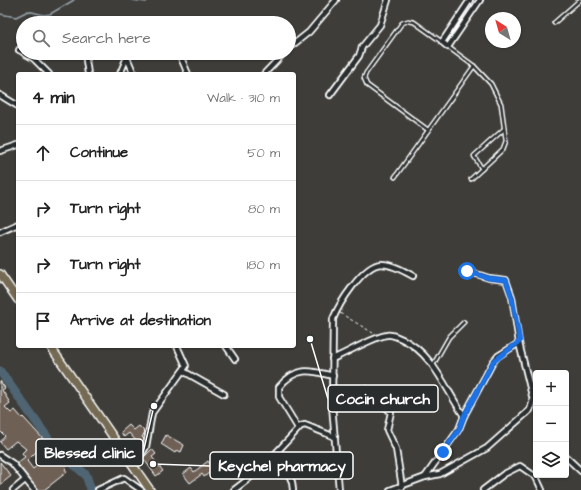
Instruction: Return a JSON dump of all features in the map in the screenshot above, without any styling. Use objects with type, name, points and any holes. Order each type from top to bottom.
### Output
[{"type":"main road","points":[[0,274],[16,297]]},
{"type":"main road","points":[[51,348],[150,490]]},
{"type":"street","points":[[296,43],[310,32],[336,0]]},
{"type":"street","points":[[330,95],[359,56],[362,47],[380,25],[388,0]]},
{"type":"street","points":[[470,0],[442,42],[448,46],[480,0]]},
{"type":"street","points":[[35,60],[46,72]]},
{"type":"street","points":[[86,60],[88,72]]},
{"type":"street","points":[[121,72],[124,60]]},
{"type":"street","points":[[128,60],[133,72]]},
{"type":"street","points":[[182,60],[187,72]]},
{"type":"street","points":[[266,72],[277,60]]},
{"type":"street","points":[[0,95],[16,105]]},
{"type":"street","points":[[0,150],[16,146]]},
{"type":"street","points":[[0,232],[16,225]]},
{"type":"street","points":[[339,490],[332,405],[333,319],[336,310],[355,284],[371,268],[381,264],[399,268],[413,276]]},
{"type":"street","points":[[467,271],[488,278],[506,280],[512,298],[519,343],[533,396]]},
{"type":"street","points":[[332,359],[379,337],[389,335],[408,342],[433,366],[464,416]]},
{"type":"street","points":[[425,477],[459,430],[464,416],[493,362],[498,356],[519,343]]},
{"type":"street","points":[[133,467],[146,447],[152,412],[186,366],[178,348]]},
{"type":"street","points":[[227,348],[235,359]]},
{"type":"street","points":[[183,371],[224,394]]},
{"type":"street","points":[[298,428],[279,397],[279,387],[291,375],[299,372],[312,371],[333,376]]},
{"type":"street","points":[[365,389],[391,412],[387,430],[396,449],[402,487]]},
{"type":"street","points":[[390,490],[402,487],[425,477],[440,474],[487,448],[530,410],[533,402]]},
{"type":"street","points":[[234,490],[260,470],[279,451],[298,428],[305,425],[335,437]]},
{"type":"street","points":[[279,451],[292,482],[293,490]]},
{"type":"street","points":[[0,454],[12,463],[34,490]]},
{"type":"street","points":[[569,460],[581,471]]},
{"type":"street","points":[[483,490],[504,474],[520,466],[536,477],[542,490]]},
{"type":"street","points":[[96,490],[124,478],[141,490]]},
{"type":"street","points":[[13,490],[25,480]]},
{"type":"lane","points":[[554,22],[580,0]]},
{"type":"lane","points":[[428,130],[367,85],[364,78],[402,23],[408,20],[414,22],[442,42]]},
{"type":"lane","points":[[448,46],[488,79],[501,104],[506,145],[471,179]]},
{"type":"lane","points":[[395,177],[474,66]]},
{"type":"lane","points":[[482,169],[474,156],[504,129]]},
{"type":"lane","points":[[433,366],[449,337],[464,322]]},
{"type":"path","points":[[336,310],[379,337]]},
{"type":"building","points":[[0,381],[5,388],[2,390],[10,403],[5,407],[11,413],[15,410],[22,418],[23,417],[44,440],[43,442],[59,455],[67,467],[65,469],[67,472],[44,490],[38,490],[17,463],[25,457],[22,453],[26,449],[16,441],[6,449],[0,442],[5,436],[0,431]],"holes":[[[40,448],[49,456],[33,469],[27,461]]]},
{"type":"building","points":[[129,425],[134,430],[139,426],[145,432],[142,437],[144,439],[143,445],[138,448],[136,445],[138,443],[129,433],[124,437],[121,432]]},
{"type":"building","points":[[166,435],[184,445],[181,452],[177,450],[175,453],[161,444]]},
{"type":"building","points":[[152,449],[156,454],[152,457],[163,471],[156,476],[143,458]]},
{"type":"building","points":[[208,461],[214,469],[204,477],[202,474],[190,483],[183,474],[191,468],[194,472]]},
{"type":"building","points":[[0,462],[11,476],[0,485]]},
{"type":"waterway","points":[[18,16],[28,11],[44,15],[50,14],[74,0]]},
{"type":"waterway","points":[[132,0],[146,2],[148,0]]},
{"type":"waterway","points":[[0,14],[16,17]]},
{"type":"waterway","points":[[0,371],[55,448],[86,475],[91,490]]},
{"type":"place","name":"Cocin church","points":[[310,339]]},
{"type":"place","name":"Blessed clinic","points":[[154,406]]},
{"type":"place","name":"Keychel pharmacy","points":[[153,464]]},
{"type":"route","points":[[443,452],[459,430],[464,416],[493,362],[498,356],[520,341],[512,298],[506,280],[504,278],[488,278],[467,271]]}]
